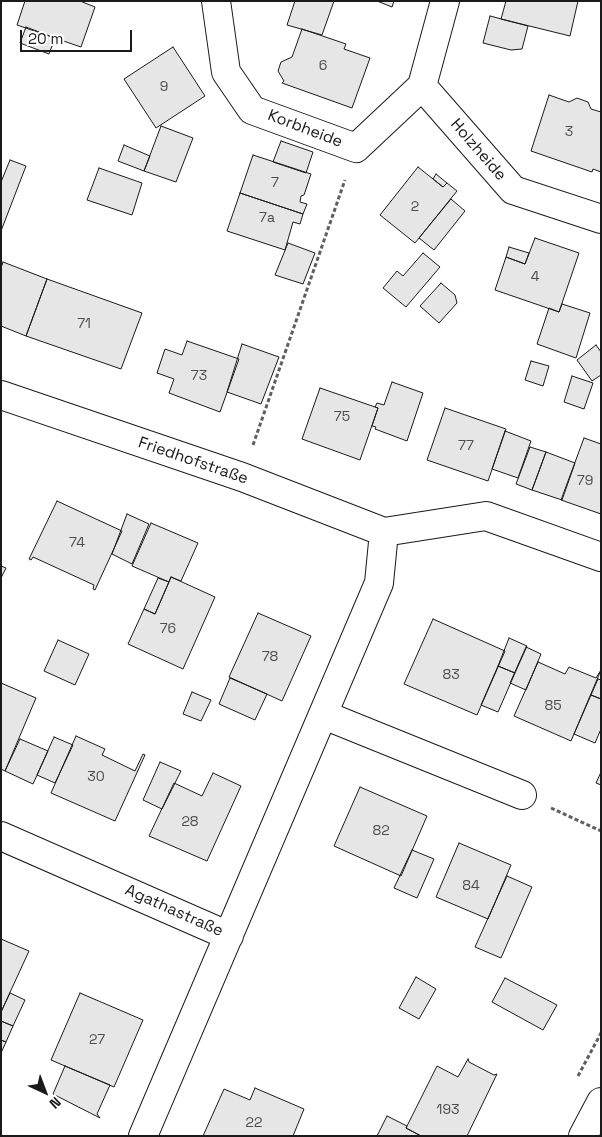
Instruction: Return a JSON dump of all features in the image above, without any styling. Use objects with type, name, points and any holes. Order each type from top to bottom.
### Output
[{"type":"street","name":"Korbheide","points":[[216,1],[226,72],[252,110],[356,148],[422,86]]},
{"type":"street","points":[[422,86],[445,1]]},
{"type":"street","name":"Holzheide","points":[[422,86],[513,190],[601,219]]},
{"type":"street","name":"Friedhofstraße","points":[[1,395],[242,478],[384,532],[486,516],[601,557]]},
{"type":"street","points":[[229,936],[380,583],[384,532]]},
{"type":"street","points":[[324,714],[522,795]]},
{"type":"street","name":"Agathastraße","points":[[1,836],[229,936],[143,1136]]},
{"type":"street","points":[[584,1136],[601,1102]]},
{"type":"path","points":[[242,478],[356,148]]},
{"type":"path","points":[[522,795],[601,831]]},
{"type":"building","points":[[25,1],[80,1],[95,7],[81,47],[17,25]]},
{"type":"building","points":[[295,1],[334,1],[322,35],[287,25]]},
{"type":"building","points":[[377,1],[394,1],[392,7]]},
{"type":"building","points":[[506,1],[578,1],[570,36],[501,19]]},
{"type":"building","points":[[490,16],[528,26],[522,49],[511,50],[483,43]]},
{"type":"building","points":[[26,27],[55,38],[49,54],[20,43]]},
{"type":"building","points":[[302,29],[346,44],[344,49],[370,58],[352,108],[282,83],[284,81],[278,71],[281,62],[292,57]]},
{"type":"building","points":[[173,47],[205,96],[156,128],[124,79]]},
{"type":"building","points":[[549,95],[569,102],[577,98],[588,102],[591,109],[601,112],[601,172],[593,169],[592,172],[531,151]]},
{"type":"building","points":[[161,126],[193,138],[176,182],[144,171]]},
{"type":"building","points":[[281,141],[313,152],[306,173],[273,162]]},
{"type":"building","points":[[124,145],[150,156],[144,171],[118,161]]},
{"type":"building","points":[[253,155],[311,174],[304,195],[301,196],[300,202],[307,204],[303,214],[240,193]]},
{"type":"building","points":[[10,160],[26,166],[1,231],[1,182]]},
{"type":"building","points":[[418,167],[443,187],[447,183],[457,191],[415,243],[380,215]]},
{"type":"building","points":[[99,168],[142,183],[132,215],[87,200]]},
{"type":"building","points":[[436,174],[447,183],[443,187],[433,179]]},
{"type":"building","points":[[240,193],[303,214],[300,224],[293,222],[285,250],[227,231]]},
{"type":"building","points":[[451,199],[465,211],[434,250],[419,238]]},
{"type":"building","points":[[535,238],[579,253],[559,312],[495,290],[506,257],[525,264]]},
{"type":"building","points":[[288,243],[315,253],[303,284],[275,275]]},
{"type":"building","points":[[509,247],[529,253],[525,264],[506,257]]},
{"type":"building","points":[[423,253],[440,267],[406,307],[383,288],[397,271],[403,276]]},
{"type":"building","points":[[3,262],[47,279],[26,336],[1,326],[1,268]]},
{"type":"building","points":[[47,279],[142,313],[121,369],[26,336]]},
{"type":"building","points":[[441,283],[455,295],[457,303],[439,323],[420,306]]},
{"type":"building","points":[[562,304],[590,313],[576,358],[537,344],[549,308],[559,312]]},
{"type":"building","points":[[187,341],[239,359],[220,412],[169,393],[174,379],[157,373],[165,349],[182,355]]},
{"type":"building","points":[[242,344],[279,357],[261,404],[227,392]]},
{"type":"building","points":[[596,345],[601,352],[601,375],[592,381],[577,360]]},
{"type":"building","points":[[531,361],[549,366],[543,386],[525,380]]},
{"type":"building","points":[[572,376],[593,383],[584,409],[564,402]]},
{"type":"building","points":[[392,382],[423,393],[407,441],[375,429],[376,427],[372,426],[378,408],[375,407],[377,403],[384,405]]},
{"type":"building","points":[[320,388],[378,408],[360,460],[302,439]]},
{"type":"building","points":[[445,408],[506,429],[488,481],[427,460]]},
{"type":"building","points":[[505,431],[531,441],[518,478],[492,469]]},
{"type":"building","points":[[584,438],[601,444],[601,514],[561,500]]},
{"type":"building","points":[[530,447],[546,452],[532,490],[516,484]]},
{"type":"building","points":[[546,452],[575,463],[562,500],[532,490]]},
{"type":"building","points":[[57,501],[122,531],[95,590],[93,589],[94,585],[33,557],[31,560],[29,559]]},
{"type":"building","points":[[127,514],[149,524],[132,564],[112,554]]},
{"type":"building","points":[[151,523],[198,543],[181,581],[171,577],[169,582],[132,566]]},
{"type":"building","points":[[1,566],[6,568],[1,578]]},
{"type":"building","points":[[171,577],[215,597],[183,669],[128,644],[144,609],[155,614]]},
{"type":"building","points":[[158,578],[169,582],[155,614],[144,609]]},
{"type":"building","points":[[258,613],[311,636],[282,701],[229,677]]},
{"type":"building","points":[[433,619],[505,651],[477,715],[404,684]]},
{"type":"building","points":[[509,638],[527,646],[515,673],[498,666]]},
{"type":"building","points":[[58,640],[89,654],[75,685],[44,671]]},
{"type":"building","points":[[526,647],[541,654],[526,690],[510,683]]},
{"type":"building","points":[[538,662],[565,674],[569,667],[596,678],[601,670],[571,741],[514,716]]},
{"type":"building","points":[[498,666],[515,673],[498,712],[481,705]]},
{"type":"building","points":[[230,678],[267,694],[255,720],[219,704]]},
{"type":"building","points":[[598,679],[601,680],[601,699],[591,695]]},
{"type":"building","points":[[1,683],[36,698],[5,771],[1,769]]},
{"type":"building","points":[[192,692],[211,700],[201,721],[183,714]]},
{"type":"building","points":[[591,695],[601,699],[601,729],[595,743],[574,734]]},
{"type":"building","points":[[76,736],[105,749],[102,755],[135,771],[143,754],[145,755],[115,821],[51,793]]},
{"type":"building","points":[[54,737],[73,745],[55,783],[37,775]]},
{"type":"building","points":[[20,739],[48,751],[33,784],[5,771]]},
{"type":"building","points":[[160,762],[181,771],[162,809],[143,800]]},
{"type":"building","points":[[601,772],[601,785],[596,783]]},
{"type":"building","points":[[213,773],[241,786],[207,861],[149,836],[174,783],[202,796]]},
{"type":"building","points":[[360,787],[427,816],[401,876],[334,846]]},
{"type":"building","points":[[459,843],[511,865],[488,919],[436,897]]},
{"type":"building","points":[[412,850],[434,859],[417,898],[394,888]]},
{"type":"building","points":[[507,876],[532,887],[501,958],[475,947]]},
{"type":"building","points":[[1,939],[29,951],[1,1012]]},
{"type":"building","points":[[416,977],[436,989],[419,1019],[399,1008]]},
{"type":"building","points":[[505,978],[557,1005],[543,1030],[492,1002]]},
{"type":"building","points":[[10,993],[25,1000],[13,1026],[1,1021],[1,1012]]},
{"type":"building","points":[[80,993],[143,1020],[114,1087],[51,1060]]},
{"type":"building","points":[[1,1021],[13,1026],[6,1042],[1,1040]]},
{"type":"building","points":[[1,1040],[6,1042],[1,1053]]},
{"type":"building","points":[[468,1059],[469,1062],[494,1075],[497,1074],[467,1136],[421,1136],[406,1128],[437,1066],[458,1077]]},
{"type":"building","points":[[65,1066],[110,1085],[97,1114],[100,1118],[53,1094]]},
{"type":"building","points":[[255,1088],[304,1109],[293,1136],[203,1136],[224,1089],[250,1100]]},
{"type":"building","points":[[387,1116],[407,1126],[406,1128],[421,1136],[377,1136]]}]
